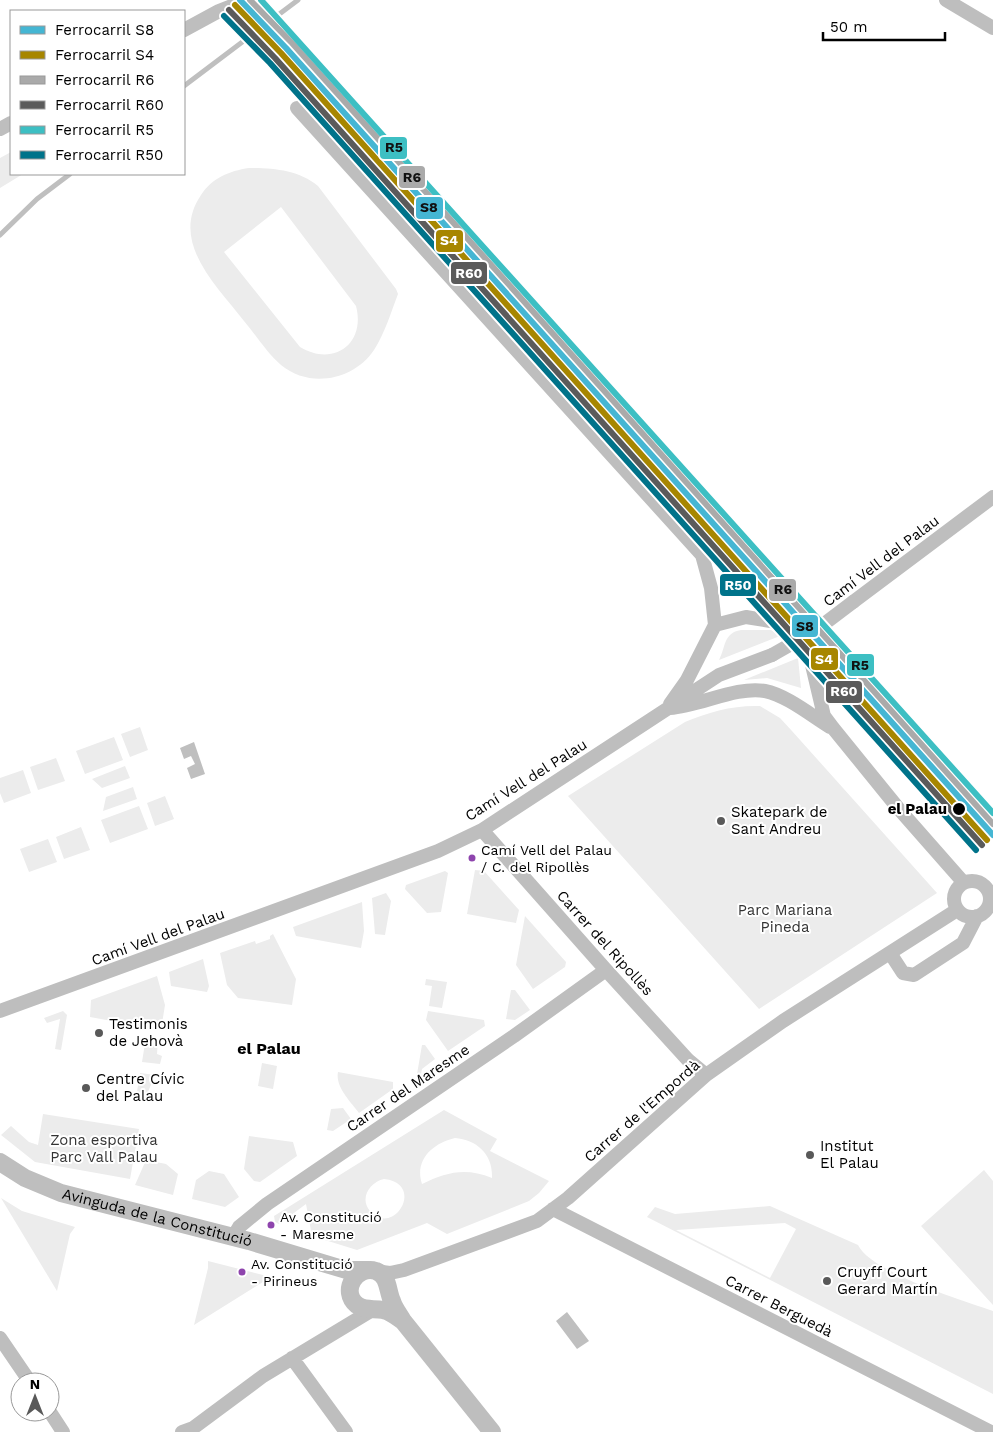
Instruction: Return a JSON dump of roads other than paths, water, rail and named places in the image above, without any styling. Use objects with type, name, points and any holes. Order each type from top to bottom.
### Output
[{"type":"street","points":[[185,29],[219,11],[247,0]]},
{"type":"street","points":[[946,0],[993,28]]},
{"type":"street","points":[[297,108],[702,555],[711,588],[715,625],[687,680],[667,709]]},
{"type":"street","name":"Camí Vell del Palau","points":[[0,1011],[430,854],[482,830],[719,675],[772,655],[816,630],[993,497]]},
{"type":"street","points":[[715,625],[746,617],[782,623],[811,661],[824,716],[898,808],[964,883]]},
{"type":"street","points":[[667,709],[684,708],[736,693],[765,691],[784,698],[833,728]]},
{"type":"street","name":"Carrer del Ripollès","points":[[482,830],[688,1060],[706,1075]]},
{"type":"street","points":[[890,953],[903,973],[914,975],[964,943],[977,916],[992,903],[990,892],[984,885],[976,881],[964,883],[955,893],[954,898],[957,910],[968,917],[977,916]]},
{"type":"street","name":"Carrer de l'Empordà","points":[[371,1270],[390,1273],[404,1270],[537,1221],[706,1075],[783,1021],[957,910]]},
{"type":"street","name":"Carrer del Maresme","points":[[232,1237],[239,1227],[267,1204],[514,1036],[606,970]]},
{"type":"street","name":"Avinguda de la Constitució","points":[[0,1162],[25,1178],[61,1193],[232,1237],[346,1270],[371,1270]]},
{"type":"street","name":"Carrer Berguedà","points":[[553,1209],[991,1432]]},
{"type":"street","points":[[319,1263],[342,1281],[353,1299],[363,1308],[385,1310],[403,1321]]},
{"type":"street","points":[[347,1326],[354,1315],[350,1285],[352,1279],[357,1274],[371,1270],[384,1277],[392,1302],[403,1321],[492,1432]]},
{"type":"street","points":[[190,1431],[263,1376],[384,1303],[394,1279],[404,1270]]},
{"type":"street","points":[[0,1338],[23,1372]]},
{"type":"street","points":[[292,1358],[346,1432]]},
{"type":"waterway","points":[[185,85],[298,0]]},
{"type":"waterway","points":[[0,235],[37,199],[69,175]]},
{"type":"rail line","name":"S8","points":[[240,0],[286,48],[993,835]]},
{"type":"rail line","name":"R6","points":[[250,0],[292,43],[993,824]]},
{"type":"rail line","name":"R5","points":[[261,0],[993,813]]},
{"type":"rail line","name":"S4","points":[[235,5],[281,53],[987,840]]},
{"type":"rail line","name":"R60","points":[[229,10],[275,58],[982,845]]},
{"type":"rail line","name":"R50","points":[[224,16],[270,63],[976,850]]},
{"type":"place","name":"el Palau","points":[[959,809]]},
{"type":"place","name":"Skatepark de Sant Andreu","points":[[721,821]]},
{"type":"place","name":"Camí Vell del Palau / C. del Ripollès","points":[[472,858]]},
{"type":"place","name":"Testimonis de Jehovà","points":[[99,1033]]},
{"type":"place","name":"Centre Cívic del Palau","points":[[86,1088]]},
{"type":"place","name":"Institut El Palau","points":[[810,1155]]},
{"type":"place","name":"Av. Constitució - Maresme","points":[[271,1225]]},
{"type":"place","name":"Av. Constitució - Pirineus","points":[[242,1272]]},
{"type":"place","name":"Cruyff Court Gerard Martín","points":[[827,1281]]},
{"type":"district","name":"el Palau","points":[[269,1048]]},
{"type":"park label","name":"Parc Mariana Pineda","points":[[785,918]]},
{"type":"park label","name":"Zona esportiva Parc Vall Palau","points":[[104,1148]]}]
